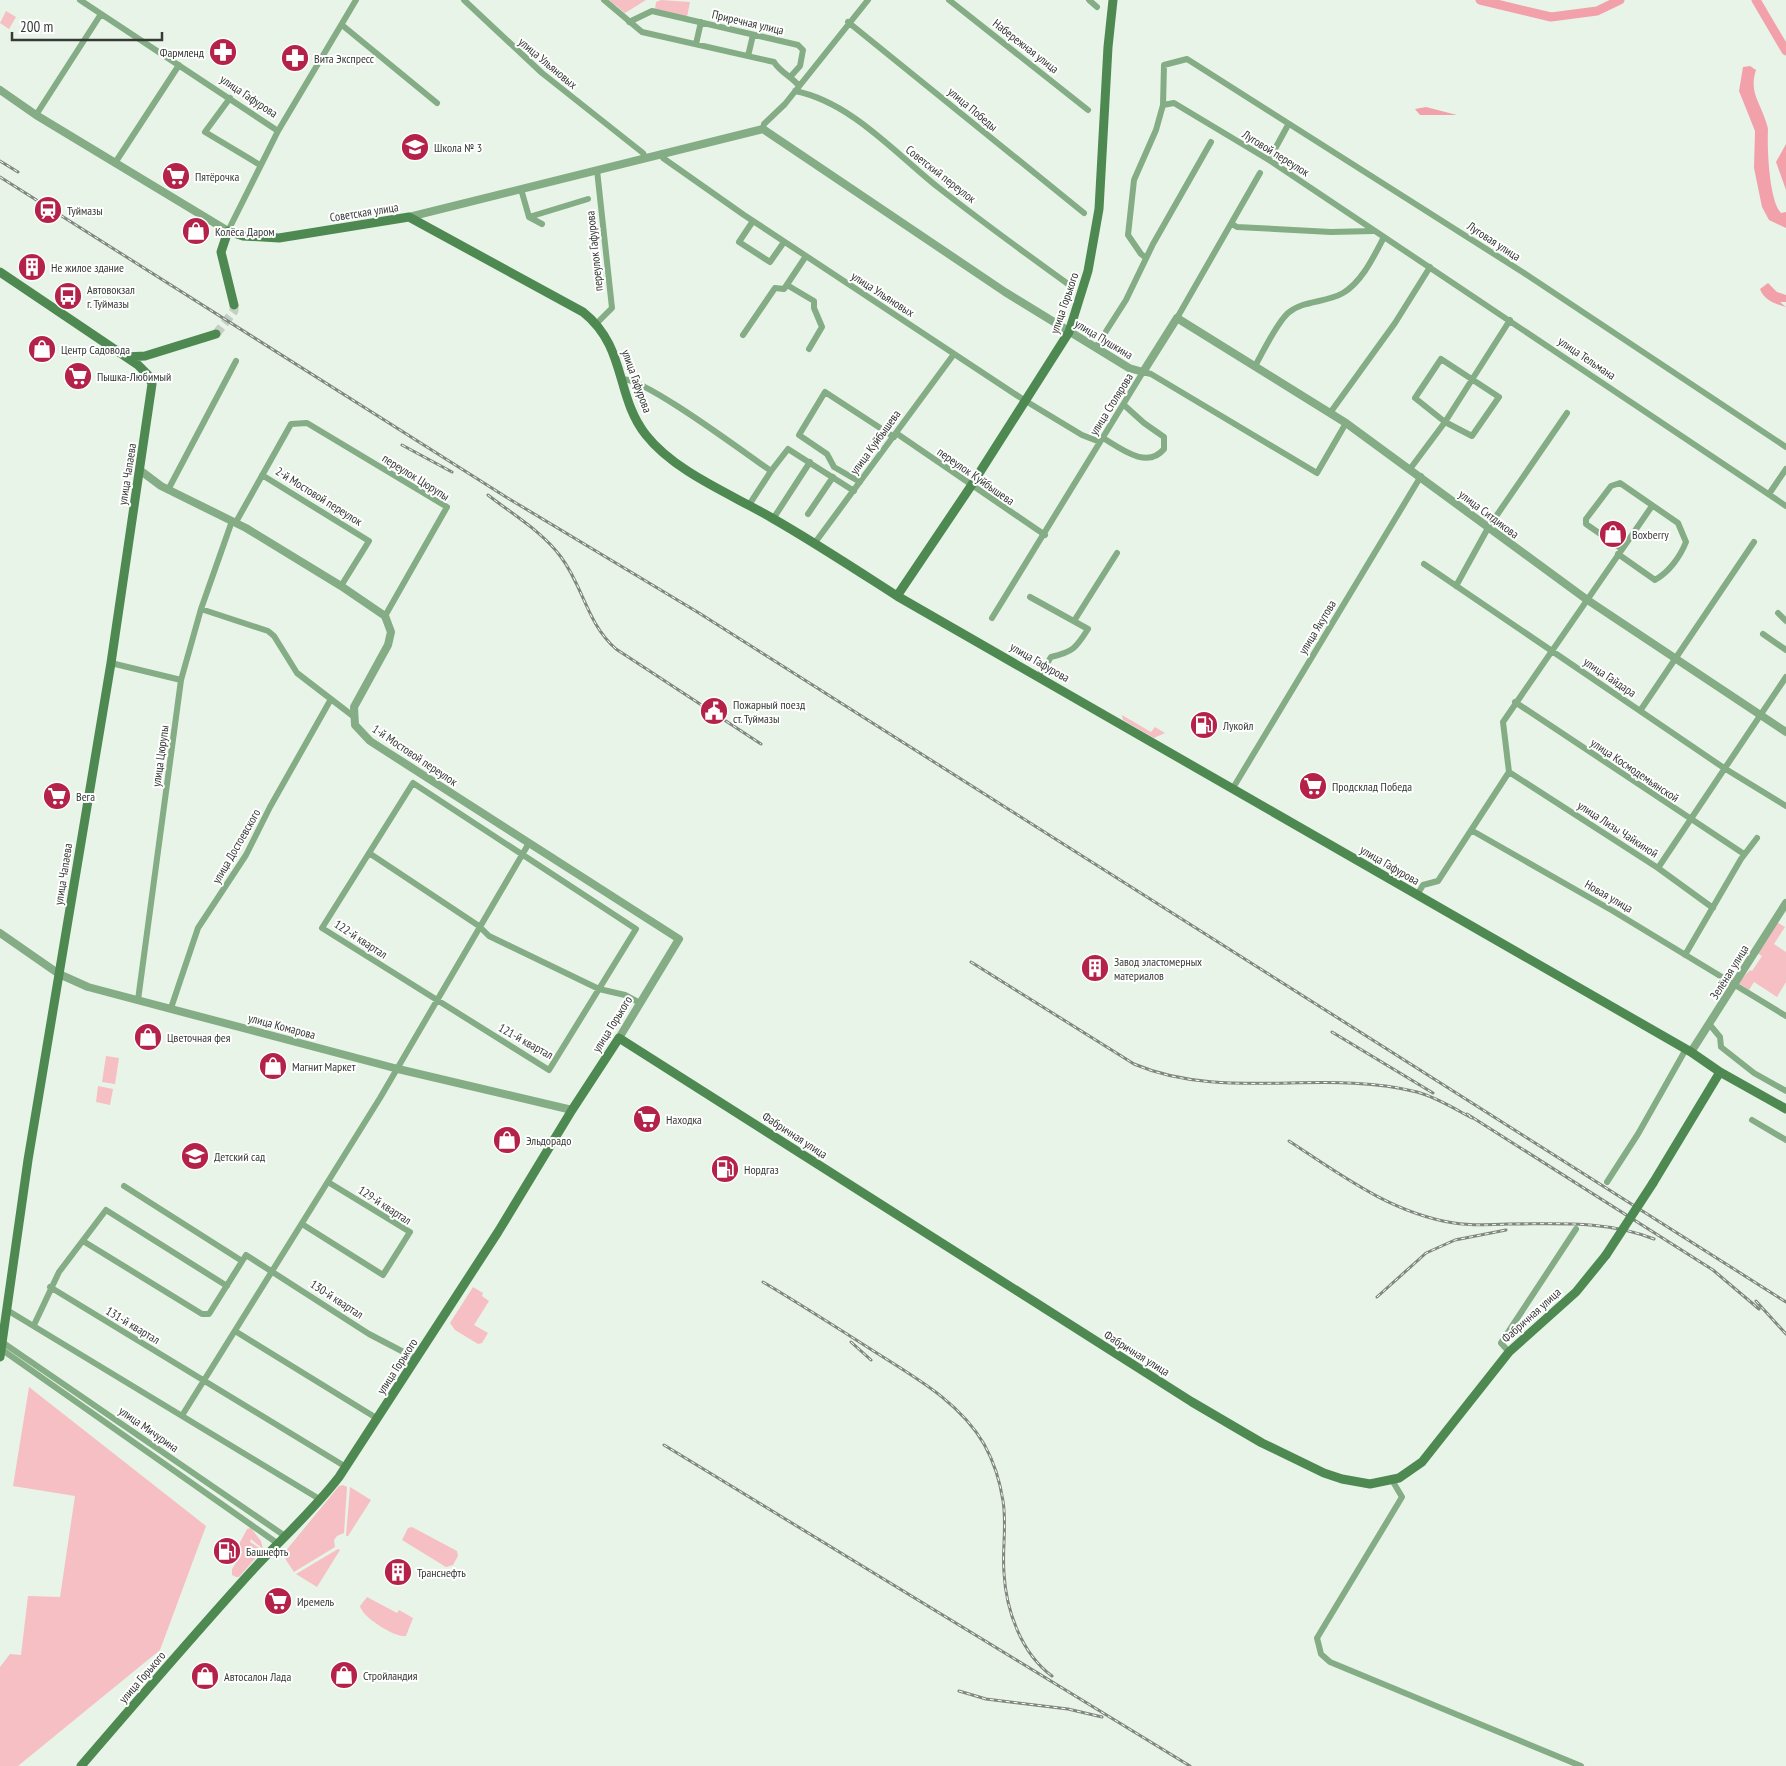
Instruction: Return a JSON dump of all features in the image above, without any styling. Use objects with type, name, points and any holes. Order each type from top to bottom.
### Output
[{"type":"main road","name":"улица Горького","points":[[897,596],[971,486],[1024,400],[1054,359],[1070,332],[1088,271],[1099,209],[1108,47],[1113,0]]},
{"type":"main road","name":"Советская улица","points":[[228,232],[243,236],[278,238],[410,217]]},
{"type":"main road","name":"улица Гафурова","points":[[410,217],[576,308],[596,323],[609,340],[633,413],[646,434],[671,460],[773,519],[897,596],[1689,1050],[1720,1072],[1786,1110]]},
{"type":"main road","points":[[228,232],[221,252],[234,305]]},
{"type":"main road","points":[[0,272],[126,357],[145,356],[216,334]]},
{"type":"main road","name":"улица Чапаева","points":[[1,1347],[28,1160],[111,663],[152,395],[152,384],[148,375],[126,357]]},
{"type":"main road","name":"улица Горького","points":[[81,1766],[277,1543],[322,1500],[346,1467],[417,1358],[619,1038]]},
{"type":"main road","name":"Фабричная улица","points":[[619,1038],[1091,1340],[1262,1443],[1342,1479],[1370,1484],[1392,1480],[1409,1472],[1422,1462],[1509,1352],[1576,1292],[1606,1255],[1652,1184],[1720,1072]]},
{"type":"street","name":"улица Гафурова","points":[[80,0],[278,131]]},
{"type":"street","points":[[228,232],[278,131],[356,0]]},
{"type":"street","name":"улица Ульяновых","points":[[464,0],[542,73],[643,153],[645,157]]},
{"type":"street","points":[[604,0],[642,32],[774,62],[777,67],[791,76],[797,89]]},
{"type":"street","points":[[763,129],[764,124],[797,89],[848,22],[868,0]]},
{"type":"street","name":"Набережная улица","points":[[949,0],[1088,110]]},
{"type":"street","points":[[1089,0],[1097,6]]},
{"type":"street","name":"Приречная улица","points":[[629,22],[652,11],[798,45],[803,50],[800,66],[791,76]]},
{"type":"street","points":[[36,115],[101,14]]},
{"type":"street","points":[[696,44],[701,22]]},
{"type":"street","name":"улица Победы","points":[[848,22],[1084,213]]},
{"type":"street","points":[[342,25],[437,103]]},
{"type":"street","points":[[748,56],[753,35]]},
{"type":"street","name":"Луговая улица","points":[[1163,105],[1164,65],[1187,59],[1288,125],[1524,273],[1786,447]]},
{"type":"street","points":[[115,163],[179,65]]},
{"type":"street","name":"Советский переулок","points":[[797,89],[813,95],[858,123],[958,203],[1068,284]]},
{"type":"street","name":"Советская улица","points":[[0,90],[36,115],[228,232]]},
{"type":"street","points":[[230,98],[205,132],[260,165]]},
{"type":"street","name":"Луговой переулок","points":[[1163,105],[1174,104],[1269,160],[1374,231]]},
{"type":"street","points":[[1146,258],[1128,235],[1134,180],[1156,130],[1163,105]]},
{"type":"street","points":[[1269,160],[1288,125]]},
{"type":"street","name":"Советская улица","points":[[410,217],[763,129]]},
{"type":"street","name":"улица Пушкина","points":[[763,129],[1005,292],[1129,368],[1150,374],[1317,473],[1346,423]]},
{"type":"street","points":[[1096,347],[1126,300],[1146,258],[1211,142]]},
{"type":"street","name":"улица Ульяновых","points":[[662,153],[663,158],[753,221],[1024,400],[1082,435],[1102,440],[1142,458],[1153,458],[1164,449],[1164,437],[1144,424],[1124,405]]},
{"type":"street","name":"переулок Гафурова","points":[[596,323],[612,308],[597,170]]},
{"type":"street","name":"улица Столярова","points":[[992,618],[1045,535],[1177,318],[1260,173]]},
{"type":"street","points":[[521,189],[529,217],[542,224]]},
{"type":"street","points":[[529,217],[588,198]]},
{"type":"street","points":[[753,221],[739,242],[770,262],[784,242]]},
{"type":"street","points":[[1232,224],[1237,227],[1292,230],[1374,231]]},
{"type":"street","name":"улица Тельмана","points":[[1374,231],[1786,506]]},
{"type":"street","points":[[1255,366],[1287,314],[1296,308],[1342,294],[1370,264],[1384,238]]},
{"type":"street","points":[[743,335],[775,288],[784,290],[806,256]]},
{"type":"street","points":[[1330,413],[1395,323],[1430,267]]},
{"type":"street","points":[[787,284],[814,301],[822,327],[809,350]]},
{"type":"street","name":"улица Ситдикова","points":[[1177,318],[1346,423],[1421,476],[1488,528],[1586,599],[1786,732]]},
{"type":"street","points":[[1410,469],[1445,422],[1510,320]]},
{"type":"street","name":"улица Куйбышева","points":[[814,544],[954,354]]},
{"type":"street","points":[[1441,359],[1472,379],[1498,397],[1472,436],[1445,422],[1415,398],[1441,359]]},
{"type":"street","points":[[168,490],[236,361]]},
{"type":"street","points":[[622,379],[631,379],[673,404],[771,471]]},
{"type":"street","name":"переулок Куйбышева","points":[[860,482],[834,467],[827,454],[799,435],[825,392],[895,435],[1045,535]]},
{"type":"street","points":[[1456,586],[1488,528],[1567,413]]},
{"type":"street","name":"переулок Цюрупы","points":[[291,424],[307,423],[447,507],[385,616]]},
{"type":"street","name":"улица Цюрупы","points":[[138,1000],[181,680],[201,609],[234,522],[291,424]]},
{"type":"street","points":[[749,505],[788,449],[854,491]]},
{"type":"street","points":[[773,519],[810,462]]},
{"type":"street","points":[[1769,494],[1786,468]]},
{"type":"street","points":[[140,471],[168,490],[234,522],[341,586],[385,616],[391,632],[388,645],[357,698],[353,716],[297,674],[274,636],[268,631],[201,609]]},
{"type":"street","name":"2-й Мостовой переулок","points":[[262,474],[369,540],[341,586]]},
{"type":"street","name":"улица Якутова","points":[[1233,788],[1421,476]]},
{"type":"street","points":[[808,514],[833,477]]},
{"type":"street","points":[[1620,483],[1678,523],[1686,542],[1665,574],[1655,580],[1620,552],[1586,524],[1586,519],[1611,486],[1620,483]]},
{"type":"street","points":[[1417,895],[1423,885],[1438,881],[1509,772],[1502,722],[1652,506]]},
{"type":"street","points":[[1640,711],[1754,542]]},
{"type":"street","points":[[1074,621],[1117,553]]},
{"type":"street","name":"улица Гайдара","points":[[1424,564],[1724,768],[1786,806]]},
{"type":"street","points":[[1030,597],[1088,629],[1078,645],[1069,653],[1051,657],[1039,676]]},
{"type":"street","points":[[1778,613],[1786,621]]},
{"type":"street","points":[[1764,634],[1786,650]]},
{"type":"street","points":[[111,663],[181,680]]},
{"type":"street","points":[[1658,868],[1758,715],[1786,677]]},
{"type":"street","name":"улица Достоевского","points":[[170,1008],[198,928],[246,854],[270,807],[331,699]]},
{"type":"street","name":"улица Космодемьянской","points":[[1515,702],[1690,820],[1744,854]]},
{"type":"street","name":"1-й Мостовой переулок","points":[[353,716],[359,730],[370,741],[678,939]]},
{"type":"street","name":"улица Лизы Чайкиной","points":[[1509,772],[1658,868],[1713,908]]},
{"type":"street","name":"122-й квартал","points":[[437,1001],[322,928],[413,783],[522,854]]},
{"type":"street","name":"Новая улица","points":[[1470,830],[1735,984],[1786,1016]]},
{"type":"street","points":[[1685,955],[1744,854],[1757,838]]},
{"type":"street","points":[[183,1414],[398,1069],[479,926],[529,843]]},
{"type":"street","points":[[369,853],[479,926],[489,936],[599,989],[625,995],[640,1003]]},
{"type":"street","name":"121-й квартал","points":[[437,1001],[550,1070],[636,929],[522,854]]},
{"type":"street","name":"Зелёная улица","points":[[1689,1050],[1710,1025],[1786,903]]},
{"type":"street","name":"улица Комарова","points":[[0,933],[59,974],[88,988],[398,1069],[572,1110]]},
{"type":"street","name":"улица Горького","points":[[619,1038],[678,939]]},
{"type":"street","points":[[1710,1025],[1720,1037],[1721,1048],[1754,1073],[1786,1091]]},
{"type":"street","points":[[1607,1182],[1689,1050]]},
{"type":"street","points":[[1752,1120],[1786,1140]]},
{"type":"street","name":"129-й квартал","points":[[302,1224],[383,1275],[410,1232],[328,1182]]},
{"type":"street","points":[[83,1241],[202,1314],[209,1314],[244,1258],[124,1186]]},
{"type":"street","points":[[34,1325],[62,1266],[106,1210],[227,1286]]},
{"type":"street","points":[[1509,1352],[1501,1343],[1576,1229]]},
{"type":"street","name":"130-й квартал","points":[[244,1258],[271,1271],[369,1334],[417,1358]]},
{"type":"street","name":"131-й квартал","points":[[50,1288],[204,1381]]},
{"type":"street","points":[[7,1310],[183,1414],[322,1500]]},
{"type":"street","points":[[235,1331],[378,1418]]},
{"type":"street","name":"улица Мичурина","points":[[1,1347],[285,1536]]},
{"type":"street","name":"улица Мичурина","points":[[1,1347],[277,1543]]},
{"type":"street","points":[[204,1381],[346,1467]]},
{"type":"street","points":[[1392,1480],[1402,1497],[1317,1638],[1321,1654],[1330,1662],[1400,1693],[1581,1766]]},
{"type":"shaded area","points":[[609,0],[646,0],[625,13]]},
{"type":"shaded area","points":[[661,0],[690,2],[687,17],[655,9],[656,2]]},
{"type":"shaded area","points":[[6,11],[16,17],[9,29],[0,23]]},
{"type":"shaded area","points":[[1750,66],[1756,70],[1754,90],[1768,127],[1771,186],[1777,207],[1781,213],[1786,212],[1786,228],[1769,220],[1762,207],[1754,168],[1755,131],[1739,91],[1743,67]]},
{"type":"shaded area","points":[[1426,107],[1457,115],[1420,115],[1415,109]]},
{"type":"shaded area","points":[[1786,144],[1786,190],[1776,162]]},
{"type":"shaded area","points":[[1768,283],[1777,292],[1786,295],[1786,302],[1780,302],[1786,307],[1774,303],[1764,296],[1760,289]]},
{"type":"shaded area","points":[[1122,715],[1151,732],[1155,727],[1165,733],[1154,738],[1123,720]]},
{"type":"shaded area","points":[[1777,922],[1785,927],[1774,944],[1786,952],[1786,982],[1777,997],[1754,982],[1749,990],[1738,983],[1750,970],[1752,971],[1762,956],[1757,953]]},
{"type":"shaded area","points":[[106,1056],[119,1058],[115,1084],[102,1082]]},
{"type":"shaded area","points":[[98,1086],[113,1089],[110,1105],[96,1102]]},
{"type":"shaded area","points":[[473,1287],[483,1293],[482,1296],[489,1301],[474,1325],[488,1333],[482,1343],[478,1344],[455,1330],[450,1323]]},
{"type":"shaded area","points":[[29,1387],[206,1526],[160,1650],[18,1766],[0,1766],[0,1667],[10,1654],[21,1655],[28,1596],[60,1597],[75,1496],[13,1486]]},
{"type":"shaded area","points":[[339,1486],[347,1487],[344,1533],[337,1536],[334,1540],[335,1547],[294,1572],[284,1553]]},
{"type":"shaded area","points":[[350,1487],[371,1500],[348,1536],[346,1536]]},
{"type":"shaded area","points":[[412,1527],[457,1551],[458,1556],[453,1565],[446,1567],[402,1540],[408,1528]]},
{"type":"shaded area","points":[[251,1528],[261,1541],[263,1549],[251,1539],[250,1542],[258,1547],[260,1553],[239,1577],[236,1577],[232,1575],[232,1569],[242,1553],[238,1546],[247,1529]]},
{"type":"shaded area","points":[[338,1549],[340,1550],[317,1587],[296,1574]]},
{"type":"shaded area","points":[[367,1597],[397,1613],[399,1610],[413,1618],[406,1636],[394,1634],[366,1616],[360,1606]]},
{"type":"waterway","points":[[1480,0],[1551,17],[1597,11],[1620,0]]},
{"type":"waterway","points":[[1756,0],[1786,51]]},
{"type":"tunnel","points":[[216,334],[234,311],[234,305]]},
{"type":"railway","points":[[0,161],[18,172]]},
{"type":"railway","points":[[0,177],[506,497],[699,613],[1786,1302]]},
{"type":"railway","points":[[402,445],[452,472]]},
{"type":"railway","points":[[488,495],[536,531],[554,548],[569,569],[598,628],[616,649],[761,744]]},
{"type":"railway","points":[[971,962],[1134,1064],[1168,1075],[1203,1081],[1239,1083],[1382,1085],[1424,1094],[1472,1118]]},
{"type":"railway","points":[[1332,1032],[1433,1093]]},
{"type":"railway","points":[[1467,1114],[1713,1270],[1759,1309]]},
{"type":"railway","points":[[1289,1141],[1367,1191],[1409,1211],[1431,1218],[1474,1225],[1582,1224],[1618,1229],[1654,1239]]},
{"type":"railway","points":[[1377,1297],[1426,1253],[1455,1240],[1506,1230]]},
{"type":"railway","points":[[763,1282],[919,1380],[949,1402],[974,1429],[991,1458],[1002,1494],[1005,1519],[1005,1587],[1012,1616],[1024,1643],[1041,1666],[1052,1676]]},
{"type":"railway","points":[[1756,1301],[1786,1334]]},
{"type":"railway","points":[[851,1342],[871,1360]]},
{"type":"railway","points":[[664,1445],[1190,1766]]},
{"type":"railway","points":[[959,1691],[986,1699],[1068,1709],[1102,1717]]},
{"type":"place","name":"Фармленд","points":[[223,52]]},
{"type":"place","name":"Вита Экспресс","points":[[295,58]]},
{"type":"place","name":"Школа № 3","points":[[415,147]]},
{"type":"place","name":"Пятёрочка","points":[[176,176]]},
{"type":"place","name":"Туймазы","points":[[48,210]]},
{"type":"place","name":"Колёса Даром","points":[[196,231]]},
{"type":"place","name":"Не жилое здание","points":[[32,267]]},
{"type":"place","name":"Автовокзал г. Туймазы","points":[[68,296]]},
{"type":"place","name":"Центр Садовода","points":[[42,349]]},
{"type":"place","name":"Пышка-Любимый","points":[[78,376]]},
{"type":"place","name":"Boxberry","points":[[1613,534]]},
{"type":"place","name":"Пожарный поезд ст. Туймазы","points":[[714,711]]},
{"type":"place","name":"Лукойл","points":[[1204,725]]},
{"type":"place","name":"Продсклад Победа","points":[[1313,786]]},
{"type":"place","name":"Вега","points":[[57,796]]},
{"type":"place","name":"Завод эластомерных материалов","points":[[1095,968]]},
{"type":"place","name":"Цветочная фея","points":[[148,1037]]},
{"type":"place","name":"Магнит Маркет","points":[[273,1066]]},
{"type":"place","name":"Находка","points":[[647,1119]]},
{"type":"place","name":"Эльдорадо","points":[[507,1140]]},
{"type":"place","name":"Детский сад","points":[[195,1156]]},
{"type":"place","name":"Нордгаз","points":[[725,1169]]},
{"type":"place","name":"Башнефть","points":[[227,1551]]},
{"type":"place","name":"Транснефть","points":[[398,1572]]},
{"type":"place","name":"Иремель","points":[[278,1601]]},
{"type":"place","name":"Стройландия","points":[[344,1675]]},
{"type":"place","name":"Автосалон Лада","points":[[205,1676]]}]
